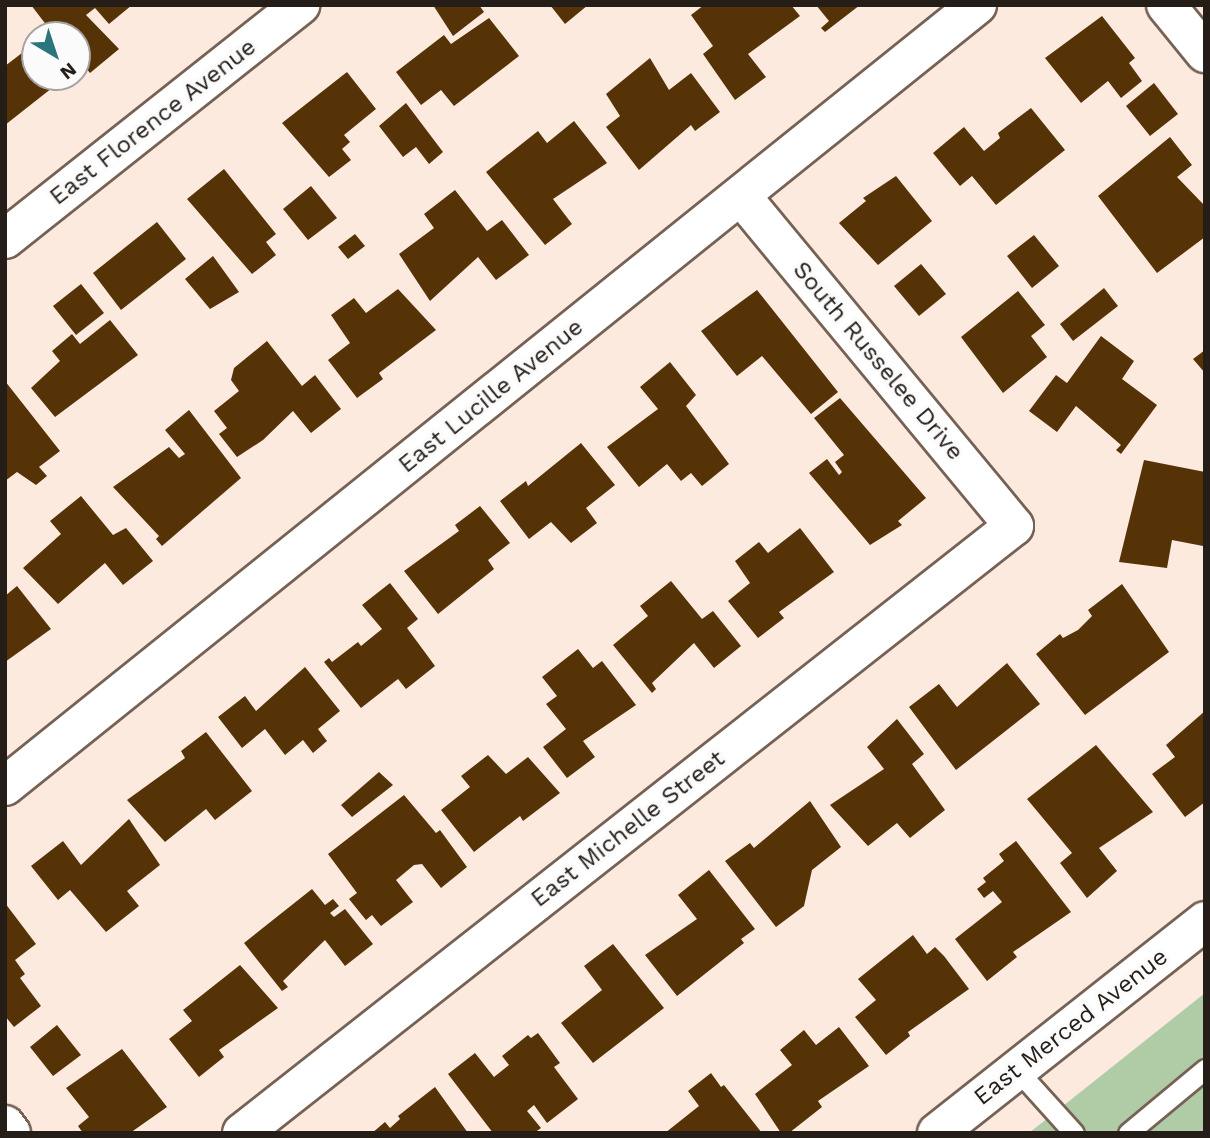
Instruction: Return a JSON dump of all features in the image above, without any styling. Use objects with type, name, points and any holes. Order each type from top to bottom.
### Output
[{"type":"street","name":"East Florence Avenue","points":[[5,239],[300,5]]},
{"type":"street","name":"East Lucille Avenue","points":[[5,786],[977,5]]},
{"type":"street","points":[[1167,5],[1205,53]]},
{"type":"street","name":"South Russelee Drive","points":[[741,196],[1014,526]]},
{"type":"street","name":"East Michelle Street","points":[[242,1133],[1014,526]]},
{"type":"street","name":"East Merced Avenue","points":[[937,1133],[1205,921]]},
{"type":"street","points":[[5,1125],[11,1133]]},
{"type":"lane","points":[[1128,1133],[1205,1069]]},
{"type":"lane","points":[[1017,1070],[1073,1133]]},
{"type":"green space","points":[[1205,993],[1205,1133],[1029,1133]]},
{"type":"building","points":[[31,5],[132,5],[109,24],[95,8],[86,15],[119,49],[91,72],[91,21],[43,21]]},
{"type":"building","points":[[433,5],[479,5],[484,12],[453,36]]},
{"type":"building","points":[[550,5],[588,5],[565,24]]},
{"type":"building","points":[[704,5],[791,5],[800,16],[748,54],[766,77],[735,100],[703,54],[713,46],[691,15]]},
{"type":"building","points":[[816,5],[860,5],[825,32],[821,28],[829,21]]},
{"type":"building","points":[[1102,16],[1135,58],[1129,63],[1142,81],[1121,98],[1108,81],[1081,103],[1045,58]]},
{"type":"building","points":[[489,18],[519,56],[454,106],[441,90],[421,105],[396,72],[444,35],[451,44]]},
{"type":"building","points":[[21,54],[21,91],[48,91],[5,125],[5,66]]},
{"type":"building","points":[[650,58],[669,90],[691,73],[720,112],[695,131],[691,125],[639,170],[606,127],[620,116],[606,94]]},
{"type":"building","points":[[347,72],[376,109],[344,135],[350,142],[342,149],[351,160],[329,177],[282,123]]},
{"type":"building","points":[[1154,83],[1178,114],[1150,136],[1126,106]]},
{"type":"building","points":[[406,103],[443,152],[429,164],[416,147],[403,157],[379,126]]},
{"type":"building","points":[[1031,108],[1065,150],[996,205],[972,176],[960,186],[933,153],[964,127],[984,151],[1000,138],[998,133]]},
{"type":"building","points":[[574,121],[607,163],[553,199],[572,224],[545,245],[486,172],[538,131],[547,143]]},
{"type":"building","points":[[1170,137],[1192,165],[1177,177],[1205,206],[1205,237],[1157,273],[1098,196]]},
{"type":"building","points":[[224,169],[276,234],[266,242],[276,255],[252,274],[187,199]]},
{"type":"building","points":[[896,176],[932,221],[878,265],[839,223],[866,201],[863,198]]},
{"type":"building","points":[[311,186],[337,218],[308,240],[283,209]]},
{"type":"building","points":[[455,190],[487,231],[502,220],[529,255],[496,280],[478,257],[430,301],[399,254],[434,228],[424,214]]},
{"type":"building","points":[[157,222],[186,259],[121,310],[93,273]]},
{"type":"building","points":[[355,234],[365,246],[348,259],[338,247]]},
{"type":"building","points":[[1034,235],[1059,266],[1032,288],[1007,256]]},
{"type":"building","points":[[213,256],[239,292],[210,309],[185,279]]},
{"type":"building","points":[[921,264],[946,294],[919,316],[894,286]]},
{"type":"building","points":[[81,284],[104,313],[76,335],[53,306]]},
{"type":"building","points":[[1104,288],[1118,306],[1073,341],[1060,324]]},
{"type":"building","points":[[398,289],[436,330],[379,373],[383,379],[357,398],[328,360],[350,343],[331,315],[354,298],[366,313]]},
{"type":"building","points":[[757,290],[838,392],[811,414],[762,356],[737,376],[701,331]]},
{"type":"building","points":[[1018,291],[1045,325],[1031,336],[1047,357],[1003,393],[961,337]]},
{"type":"building","points":[[110,320],[138,355],[55,417],[31,388],[60,361],[52,351],[72,334],[80,344]]},
{"type":"building","points":[[1101,336],[1134,361],[1122,379],[1157,405],[1121,454],[1116,450],[1121,445],[1076,406],[1057,432],[1029,411],[1056,375],[1067,383]]},
{"type":"building","points":[[267,341],[302,386],[315,375],[341,409],[311,433],[293,411],[263,440],[237,457],[219,434],[227,428],[214,411],[239,391],[231,380],[234,368]]},
{"type":"building","points":[[1205,350],[1205,373],[1193,359]]},
{"type":"building","points":[[670,362],[696,395],[686,406],[729,464],[702,486],[691,473],[681,481],[667,464],[639,487],[607,447],[658,409],[640,387]]},
{"type":"building","points":[[5,381],[60,451],[39,467],[47,476],[36,485],[17,472],[5,481]]},
{"type":"building","points":[[840,398],[926,498],[898,521],[902,525],[870,545],[809,473],[827,459],[839,475],[842,472],[835,462],[844,455],[814,418]]},
{"type":"building","points":[[189,410],[241,478],[162,546],[156,539],[159,536],[113,487],[169,447],[179,458],[185,454],[165,430]]},
{"type":"building","points":[[581,443],[615,485],[586,508],[597,523],[571,543],[551,522],[529,539],[500,501],[526,481],[528,486]]},
{"type":"building","points":[[1144,460],[1205,472],[1203,546],[1172,540],[1167,568],[1119,562]]},
{"type":"building","points":[[81,496],[113,535],[126,528],[153,561],[123,585],[105,563],[58,604],[23,568],[61,534],[50,521]]},
{"type":"building","points":[[480,506],[510,543],[488,560],[494,569],[438,614],[404,571],[459,531],[455,525]]},
{"type":"building","points":[[800,528],[834,572],[779,612],[784,618],[758,638],[728,601],[750,583],[735,561],[759,542],[768,553]]},
{"type":"building","points":[[671,581],[702,619],[713,611],[741,646],[714,668],[694,643],[652,683],[656,689],[652,693],[613,645],[648,616],[640,606]]},
{"type":"building","points":[[390,583],[418,619],[407,628],[435,666],[406,689],[398,679],[361,708],[324,662],[329,658],[332,662],[358,642],[361,646],[382,629],[362,605]]},
{"type":"building","points":[[1122,584],[1169,652],[1085,715],[1036,654],[1060,634],[1063,638],[1078,630],[1092,616],[1088,610]]},
{"type":"building","points":[[17,586],[51,629],[5,662],[5,596]]},
{"type":"building","points":[[578,649],[593,668],[602,661],[636,705],[583,741],[595,757],[567,778],[543,747],[566,729],[546,704],[557,696],[542,677]]},
{"type":"building","points":[[1007,663],[1040,704],[956,770],[909,707],[939,684],[957,707]]},
{"type":"building","points":[[305,667],[340,711],[318,729],[327,741],[313,753],[303,740],[285,755],[265,729],[242,748],[218,717],[245,696],[256,711]]},
{"type":"building","points":[[1205,711],[1205,802],[1185,817],[1152,774],[1175,757],[1166,745]]},
{"type":"building","points":[[897,719],[924,754],[912,764],[945,810],[910,838],[897,823],[868,846],[830,805],[884,769],[867,747]]},
{"type":"building","points":[[206,732],[252,791],[215,820],[206,809],[165,842],[127,800],[185,758],[181,751]]},
{"type":"building","points":[[1096,745],[1153,812],[1099,848],[1117,871],[1087,898],[1060,863],[1072,853],[1027,799]]},
{"type":"building","points":[[488,755],[506,774],[528,757],[560,793],[523,821],[520,816],[474,852],[441,810],[470,787],[461,776]]},
{"type":"building","points":[[379,772],[393,785],[352,817],[341,805]]},
{"type":"building","points":[[404,795],[436,833],[440,830],[467,867],[441,888],[422,864],[414,865],[396,880],[413,902],[381,926],[372,915],[366,920],[349,899],[357,893],[328,854]]},
{"type":"building","points":[[810,801],[841,847],[812,870],[804,906],[776,927],[725,861],[750,843],[754,848]]},
{"type":"building","points":[[129,819],[160,865],[127,891],[139,906],[106,932],[70,890],[58,900],[31,866],[63,841],[81,865]]},
{"type":"building","points":[[1016,841],[1071,912],[1013,952],[1017,957],[987,981],[955,939],[1002,902],[993,891],[984,898],[977,889],[986,882],[983,878],[1004,861],[999,854]]},
{"type":"building","points":[[709,870],[755,929],[741,939],[744,943],[677,996],[645,955],[697,919],[678,895]]},
{"type":"building","points":[[312,889],[325,905],[333,899],[339,906],[330,913],[334,917],[345,909],[373,944],[345,966],[325,940],[283,981],[288,987],[282,991],[244,943]]},
{"type":"building","points":[[5,903],[36,944],[15,960],[25,974],[20,978],[41,1006],[14,1027],[5,1016]]},
{"type":"building","points":[[913,935],[927,954],[935,947],[969,989],[908,1032],[910,1036],[886,1055],[855,1017],[876,1000],[858,979]]},
{"type":"building","points":[[613,944],[664,1008],[593,1063],[561,1023],[602,990],[584,966]]},
{"type":"building","points":[[240,965],[278,1008],[219,1050],[224,1057],[199,1077],[169,1039],[192,1021],[183,1010]]},
{"type":"building","points":[[57,1025],[81,1055],[53,1076],[30,1047]]},
{"type":"building","points":[[839,1027],[869,1066],[818,1101],[822,1107],[789,1133],[781,1133],[755,1094],[792,1065],[780,1050],[804,1030],[816,1045]]},
{"type":"building","points":[[538,1033],[560,1063],[554,1067],[578,1099],[547,1123],[534,1105],[527,1111],[541,1128],[534,1133],[493,1133],[448,1074],[475,1053],[494,1077],[509,1065],[502,1056],[528,1035],[531,1038]]},
{"type":"building","points":[[122,1049],[167,1107],[130,1133],[83,1133],[78,1126],[89,1117],[66,1088]]},
{"type":"building","points":[[711,1073],[721,1087],[724,1085],[762,1133],[665,1133],[699,1106],[688,1091]]},
{"type":"building","points":[[435,1087],[468,1133],[372,1133],[385,1122],[390,1128],[400,1119],[398,1116]]}]
